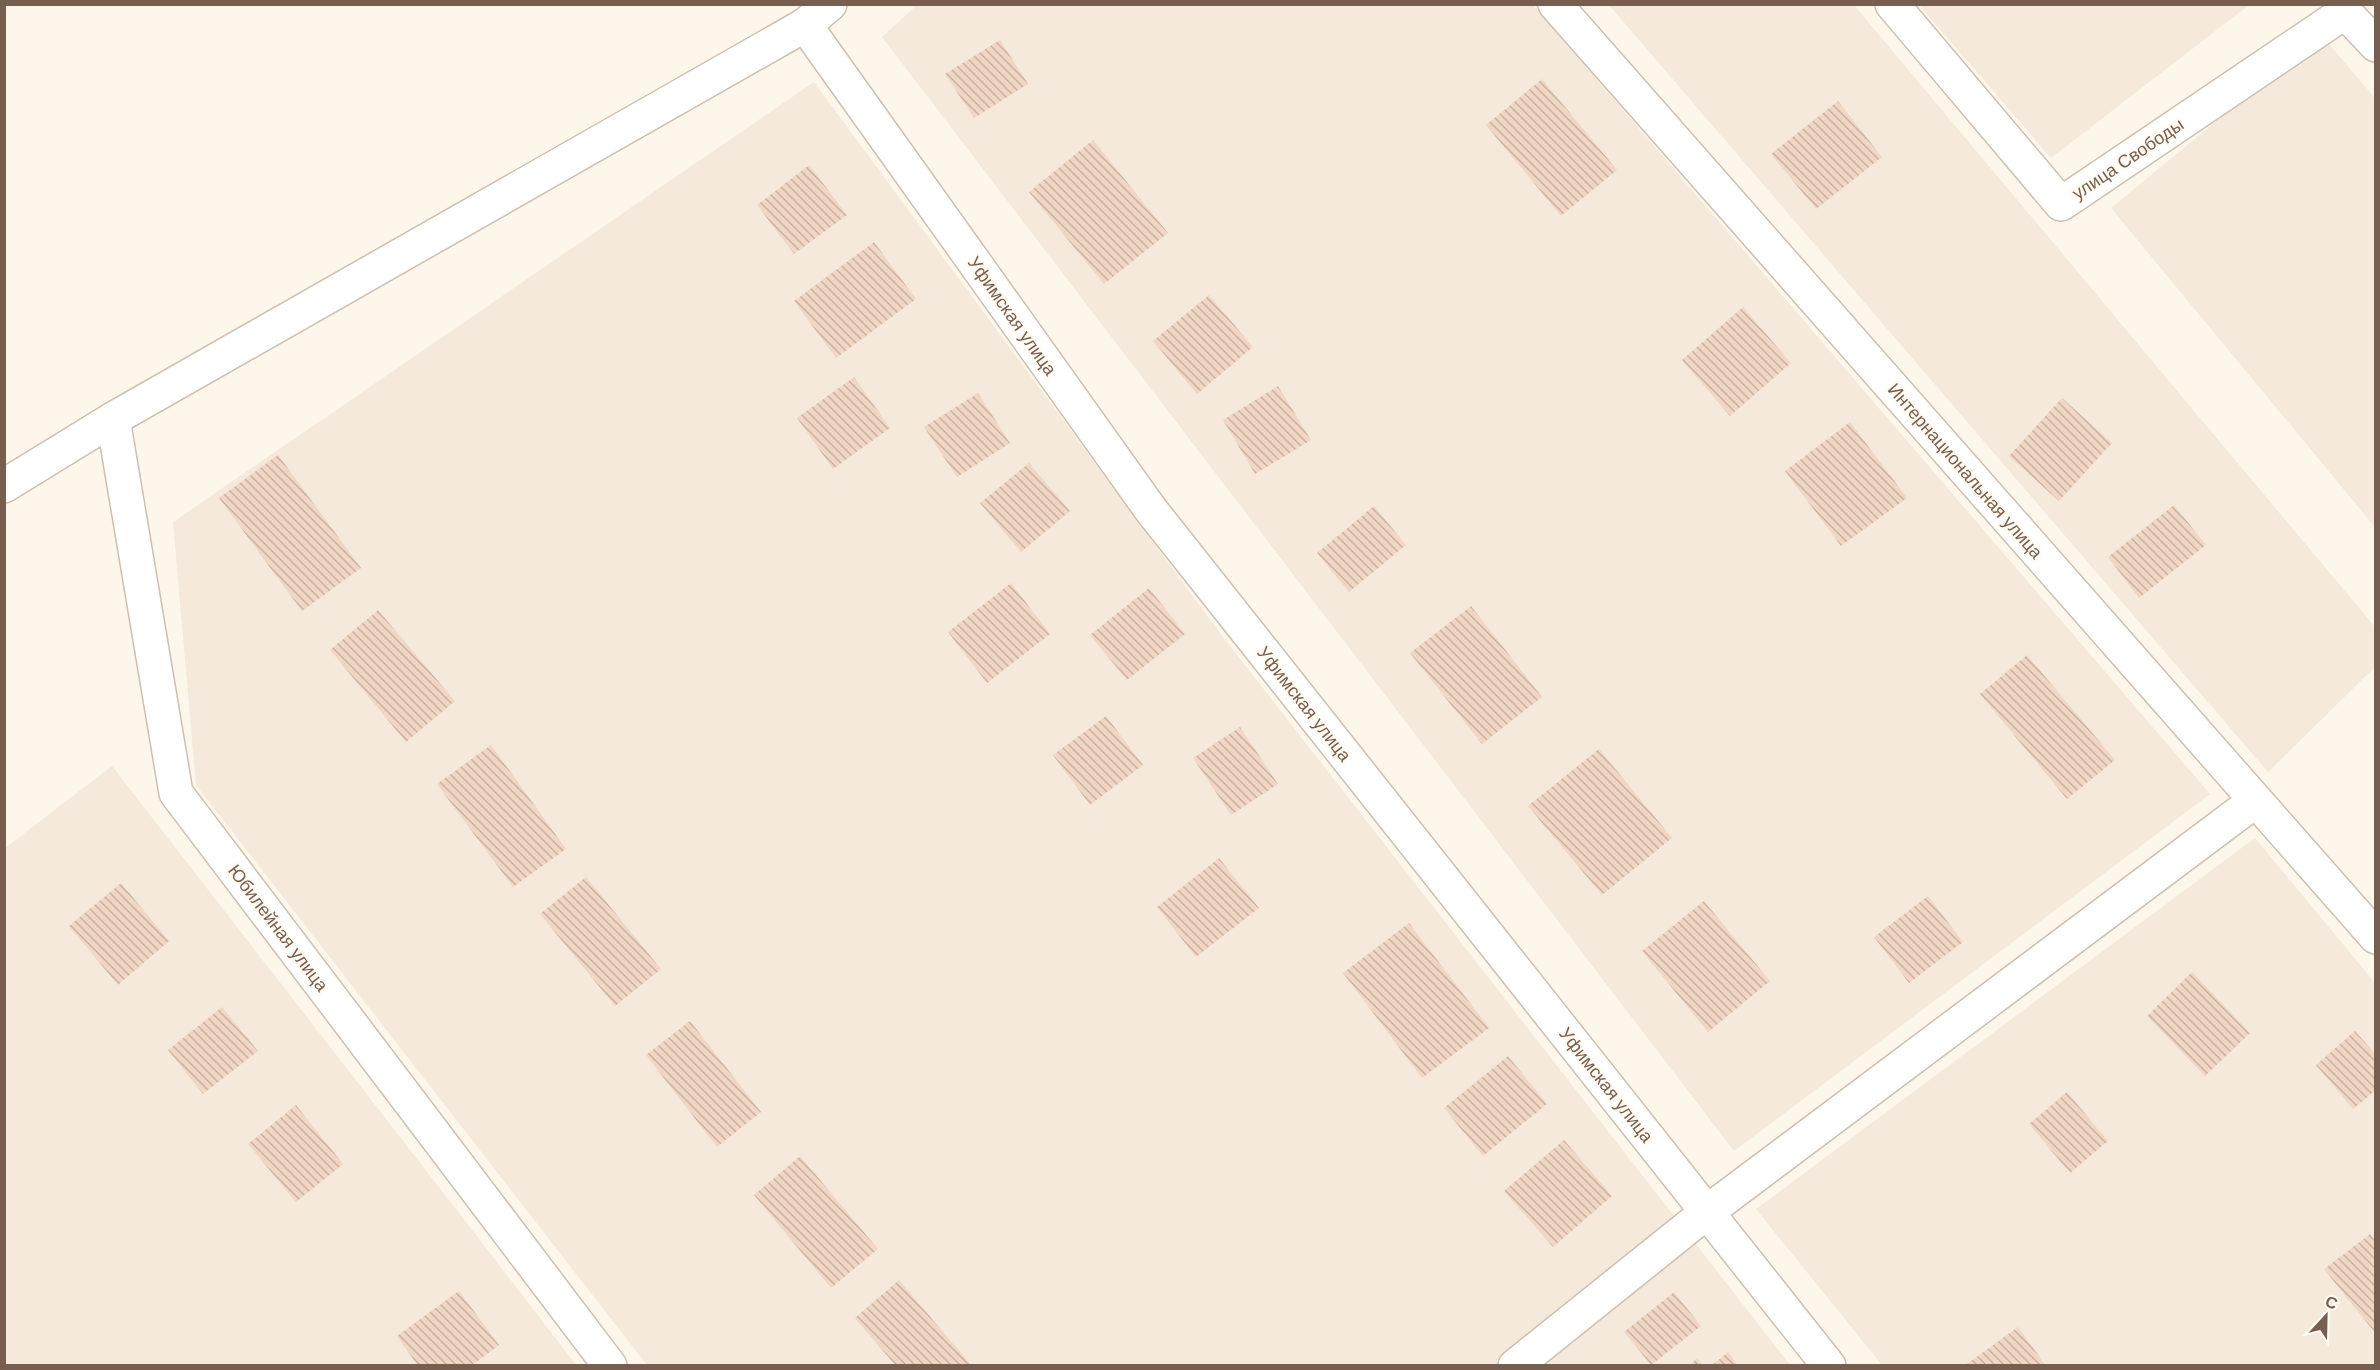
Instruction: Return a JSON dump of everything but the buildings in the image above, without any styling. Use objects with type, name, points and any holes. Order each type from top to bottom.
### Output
[{"type":"street","points":[[4,486],[113,419],[805,25],[830,4]]},
{"type":"street","name":"Интернациональная улица","points":[[1555,4],[2376,937]]},
{"type":"street","name":"улица Свободы","points":[[1892,4],[2061,204],[2344,12],[2376,45]]},
{"type":"street","name":"Уфимская улица","points":[[805,25],[1151,510],[1829,1365]]},
{"type":"street","name":"Юбилейная улица","points":[[113,419],[176,794],[610,1365]]},
{"type":"street","points":[[1515,1365],[1707,1212],[2255,801]]},
{"type":"shaded area","points":[[918,4],[1533,5],[2210,794],[1734,1151],[882,37]]},
{"type":"shaded area","points":[[1609,5],[1854,5],[2375,627],[2375,667],[2268,772]]},
{"type":"shaded area","points":[[1919,5],[2249,5],[2051,158]]},
{"type":"shaded area","points":[[2321,35],[2375,98],[2375,527],[2111,208]]},
{"type":"shaded area","points":[[814,82],[1220,633],[1790,1365],[647,1365],[196,785],[173,522]]},
{"type":"shaded area","points":[[112,766],[576,1365],[5,1366],[5,848]]},
{"type":"shaded area","points":[[2255,838],[2375,983],[2375,1365],[1882,1365],[1756,1209]]}]
